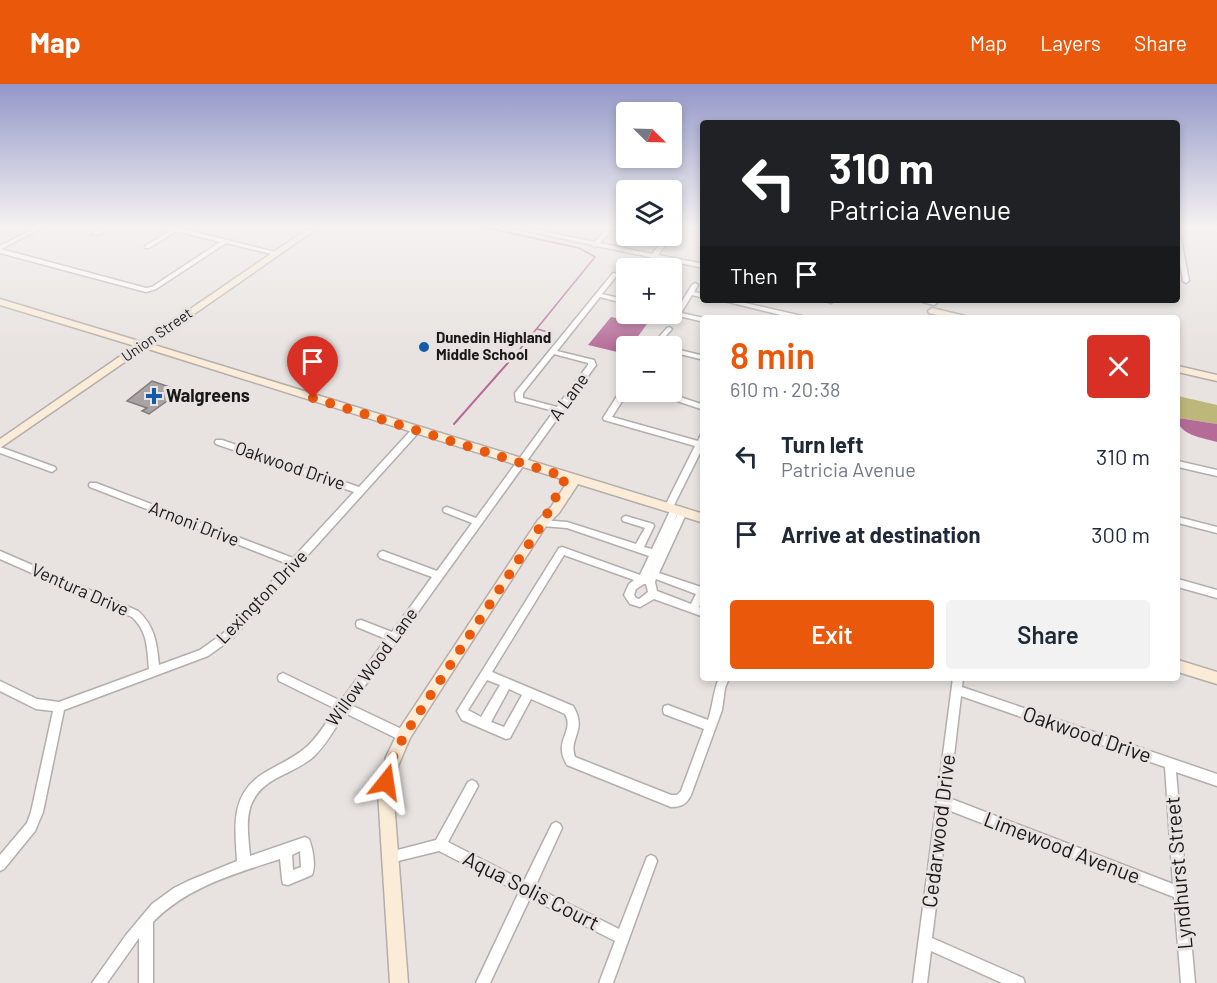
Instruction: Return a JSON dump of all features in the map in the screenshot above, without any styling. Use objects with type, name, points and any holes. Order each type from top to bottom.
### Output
[{"type":"street","points":[[71,269],[146,290],[154,288],[183,269]]},
{"type":"street","name":"Union Street","points":[[0,444],[254,269]]},
{"type":"street","points":[[1184,269],[1186,281]]},
{"type":"street","points":[[559,410],[526,401],[518,396],[615,274]]},
{"type":"street","points":[[682,304],[695,285]]},
{"type":"street","points":[[691,293],[700,295]]},
{"type":"street","points":[[598,295],[616,299]]},
{"type":"street","points":[[0,302],[700,518]]},
{"type":"street","points":[[736,303],[789,315]]},
{"type":"street","points":[[933,308],[953,315]]},
{"type":"street","points":[[682,315],[700,319]]},
{"type":"street","points":[[664,336],[669,329]]},
{"type":"street","name":"A Lane","points":[[520,462],[592,365],[591,362],[553,352]]},
{"type":"street","points":[[682,352],[700,357]]},
{"type":"street","points":[[1180,369],[1217,378]]},
{"type":"street","points":[[682,400],[700,407]]},
{"type":"street","points":[[617,402],[607,418],[700,444]]},
{"type":"street","name":"Lexington Drive","points":[[0,686],[36,704],[59,706],[204,653],[217,645],[229,635],[416,430]]},
{"type":"street","name":"Oakwood Drive","points":[[219,442],[361,491]]},
{"type":"street","points":[[653,594],[649,578],[700,447]]},
{"type":"street","points":[[0,450],[52,469]]},
{"type":"street","name":"Willow Wood Lane","points":[[243,865],[241,814],[249,795],[269,776],[300,761],[312,750],[520,462]]},
{"type":"street","points":[[1180,464],[1217,473]]},
{"type":"street","points":[[542,524],[555,510],[571,478]]},
{"type":"street","points":[[399,983],[386,782],[390,763],[404,736],[571,478]]},
{"type":"street","name":"Arnoni Drive","points":[[93,485],[295,563]]},
{"type":"street","points":[[447,510],[478,522]]},
{"type":"street","points":[[555,510],[567,525]]},
{"type":"street","points":[[626,519],[650,526],[638,549]]},
{"type":"street","points":[[1180,521],[1217,530]]},
{"type":"street","points":[[542,524],[567,525],[658,555]]},
{"type":"street","points":[[529,692],[506,734],[466,716],[462,711],[562,551],[700,591]]},
{"type":"street","name":"Ventura Drive","points":[[0,555],[135,614],[145,622],[150,633],[154,672]]},
{"type":"street","points":[[383,555],[439,576]]},
{"type":"street","points":[[649,578],[629,591],[630,598],[640,603],[653,594]]},
{"type":"street","points":[[1180,584],[1217,594]]},
{"type":"street","points":[[653,594],[698,611]]},
{"type":"street","points":[[361,624],[394,638]]},
{"type":"street","points":[[1180,667],[1217,678]]},
{"type":"street","points":[[485,674],[563,706],[573,715],[574,727],[567,750],[571,761],[671,801],[679,801],[685,795],[717,710],[723,681]]},
{"type":"street","points":[[283,678],[404,736]]},
{"type":"street","points":[[483,724],[507,683]]},
{"type":"street","name":"Oakwood Drive","points":[[957,684],[1217,780]]},
{"type":"street","name":"Cedarwood Drive","points":[[920,983],[957,684]]},
{"type":"street","points":[[0,865],[19,844],[34,820],[59,706]]},
{"type":"street","points":[[668,710],[710,726]]},
{"type":"street","name":"Lyndhurst Street","points":[[1170,764],[1188,983]]},
{"type":"street","points":[[390,857],[440,845],[472,786]]},
{"type":"street","name":"Limewood Avenue","points":[[943,802],[1180,893]]},
{"type":"street","points":[[483,983],[556,828]]},
{"type":"street","name":"Aqua Solis Court","points":[[440,845],[622,938]]},
{"type":"street","points":[[99,983],[146,921],[165,901],[243,865],[285,851]]},
{"type":"street","points":[[606,983],[651,861]]},
{"type":"street","points":[[146,921],[146,983]]},
{"type":"street","points":[[925,942],[1018,983]]},
{"type":"shaded area","points":[[611,317],[616,318],[616,324],[647,324],[638,336],[616,336],[616,352],[588,345]]},
{"type":"shaded area","points":[[1180,396],[1217,405],[1217,424],[1180,418]]},
{"type":"shaded area","points":[[1180,418],[1217,424],[1217,442],[1186,432],[1182,428]]},
{"type":"building","name":"Walgreens","points":[[152,381],[181,391],[149,414],[142,411],[147,408],[127,401]]},
{"type":"waterway","points":[[512,359],[585,269]]},
{"type":"waterway","points":[[537,329],[548,332]]},
{"type":"waterway","points":[[454,424],[513,357]]},
{"type":"place","name":"Dunedin Highland Middle School","points":[[424,347]]},
{"type":"place","name":"Walgreens","points":[[154,396]]},
{"type":"route","points":[[313,398],[566,477],[545,514],[542,524],[396,749],[386,782]]}]
